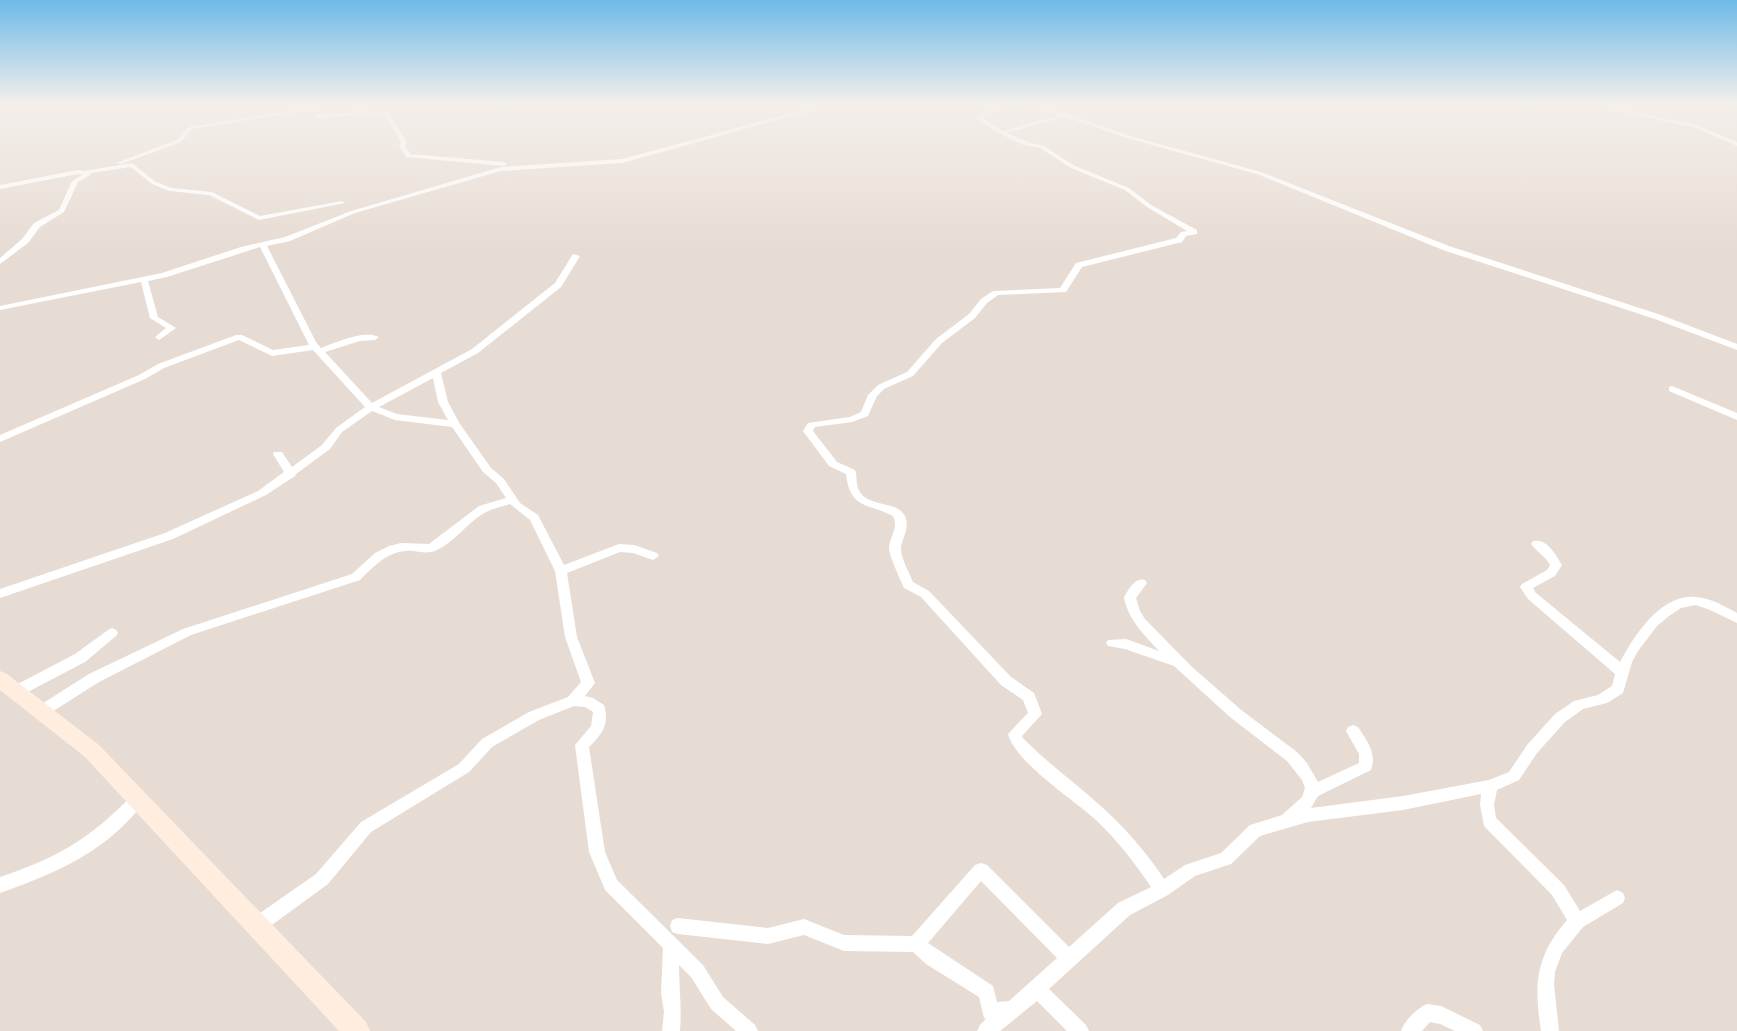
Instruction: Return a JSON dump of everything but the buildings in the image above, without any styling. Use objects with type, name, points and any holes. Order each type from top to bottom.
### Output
[{"type":"main road","points":[[6,687],[92,751],[357,1031]]},
{"type":"street","points":[[116,166],[151,152]]},
{"type":"street","points":[[406,152],[408,156],[481,164],[531,162],[544,165]]},
{"type":"street","points":[[0,308],[144,280],[287,239],[353,212],[501,169],[622,161],[655,152]]},
{"type":"street","points":[[1050,152],[1073,167],[1127,189],[1149,206],[1194,232],[1184,234],[1179,240],[1079,265],[1063,290],[996,293],[939,341],[910,374],[881,387],[873,395],[865,414],[846,422],[811,425],[808,431],[833,464],[851,472],[853,490],[860,498],[898,514],[903,520],[904,528],[895,549],[908,585],[925,594],[1006,681],[1029,697],[1035,714],[1015,734],[1017,741],[1052,777],[1089,805],[1120,836],[1147,866],[1162,890]]},
{"type":"street","points":[[1183,152],[1259,173],[1446,248],[1658,317],[1737,347]]},
{"type":"street","points":[[0,187],[132,165],[154,183],[171,190],[210,193],[259,218],[342,203]]},
{"type":"street","points":[[0,262],[25,241],[37,225],[62,211],[75,181],[87,176],[87,172]]},
{"type":"street","points":[[262,244],[293,312],[317,349],[370,407],[395,417],[455,424]]},
{"type":"street","points":[[0,594],[169,536],[262,493],[326,447],[339,430],[370,407],[475,351],[558,285],[576,256]]},
{"type":"street","points":[[144,280],[154,318],[172,328],[159,337]]},
{"type":"street","points":[[0,439],[161,366],[239,337],[272,353],[317,349],[375,337]]},
{"type":"street","points":[[436,373],[443,402],[455,424],[487,470],[500,481],[513,500],[534,518],[561,571],[571,637],[588,683],[573,701]]},
{"type":"street","points":[[1672,389],[1737,417]]},
{"type":"street","points":[[278,454],[291,474]]},
{"type":"street","points":[[42,711],[94,678],[187,632],[356,577],[368,562],[380,554],[407,547],[421,551],[429,549],[456,532],[483,509],[513,500]]},
{"type":"street","points":[[1537,544],[1549,553],[1556,565],[1551,573],[1526,587],[1532,596],[1620,670]]},
{"type":"street","points":[[561,571],[619,548],[634,549],[653,556]]},
{"type":"street","points":[[1141,583],[1130,597],[1132,611],[1176,661],[1296,762],[1310,778],[1313,791],[1309,801],[1286,821]]},
{"type":"street","points":[[986,1031],[1124,909],[1162,890],[1191,870],[1226,859],[1255,830],[1308,815],[1390,805],[1490,786],[1514,776],[1532,749],[1560,718],[1579,705],[1602,699],[1618,689],[1620,670],[1639,638],[1670,608],[1692,601],[1737,618]]},
{"type":"street","points":[[6,687],[80,658],[112,633]]},
{"type":"street","points":[[1112,643],[1126,644],[1176,661]]},
{"type":"street","points":[[259,924],[322,879],[366,827],[464,768],[487,743],[534,716],[573,701],[588,702],[599,709],[601,719],[596,733],[582,745],[597,852],[611,885],[697,971],[717,1003],[749,1031]]},
{"type":"street","points":[[1313,791],[1366,766],[1366,753],[1353,731]]},
{"type":"street","points":[[1490,786],[1487,805],[1489,821],[1558,890],[1577,921]]},
{"type":"street","points":[[0,885],[62,862],[113,828],[139,798]]},
{"type":"street","points":[[916,944],[981,870],[1069,958]]},
{"type":"street","points":[[1550,1031],[1544,974],[1548,959],[1577,921],[1617,898]]},
{"type":"street","points":[[678,926],[768,936],[804,927],[844,943],[916,944],[924,952],[971,978],[987,992],[990,1012],[1013,1009]]},
{"type":"street","points":[[671,945],[671,1031]]},
{"type":"street","points":[[1037,989],[1080,1031]]},
{"type":"street","points":[[1410,1031],[1427,1013],[1441,1015],[1474,1031]]}]
